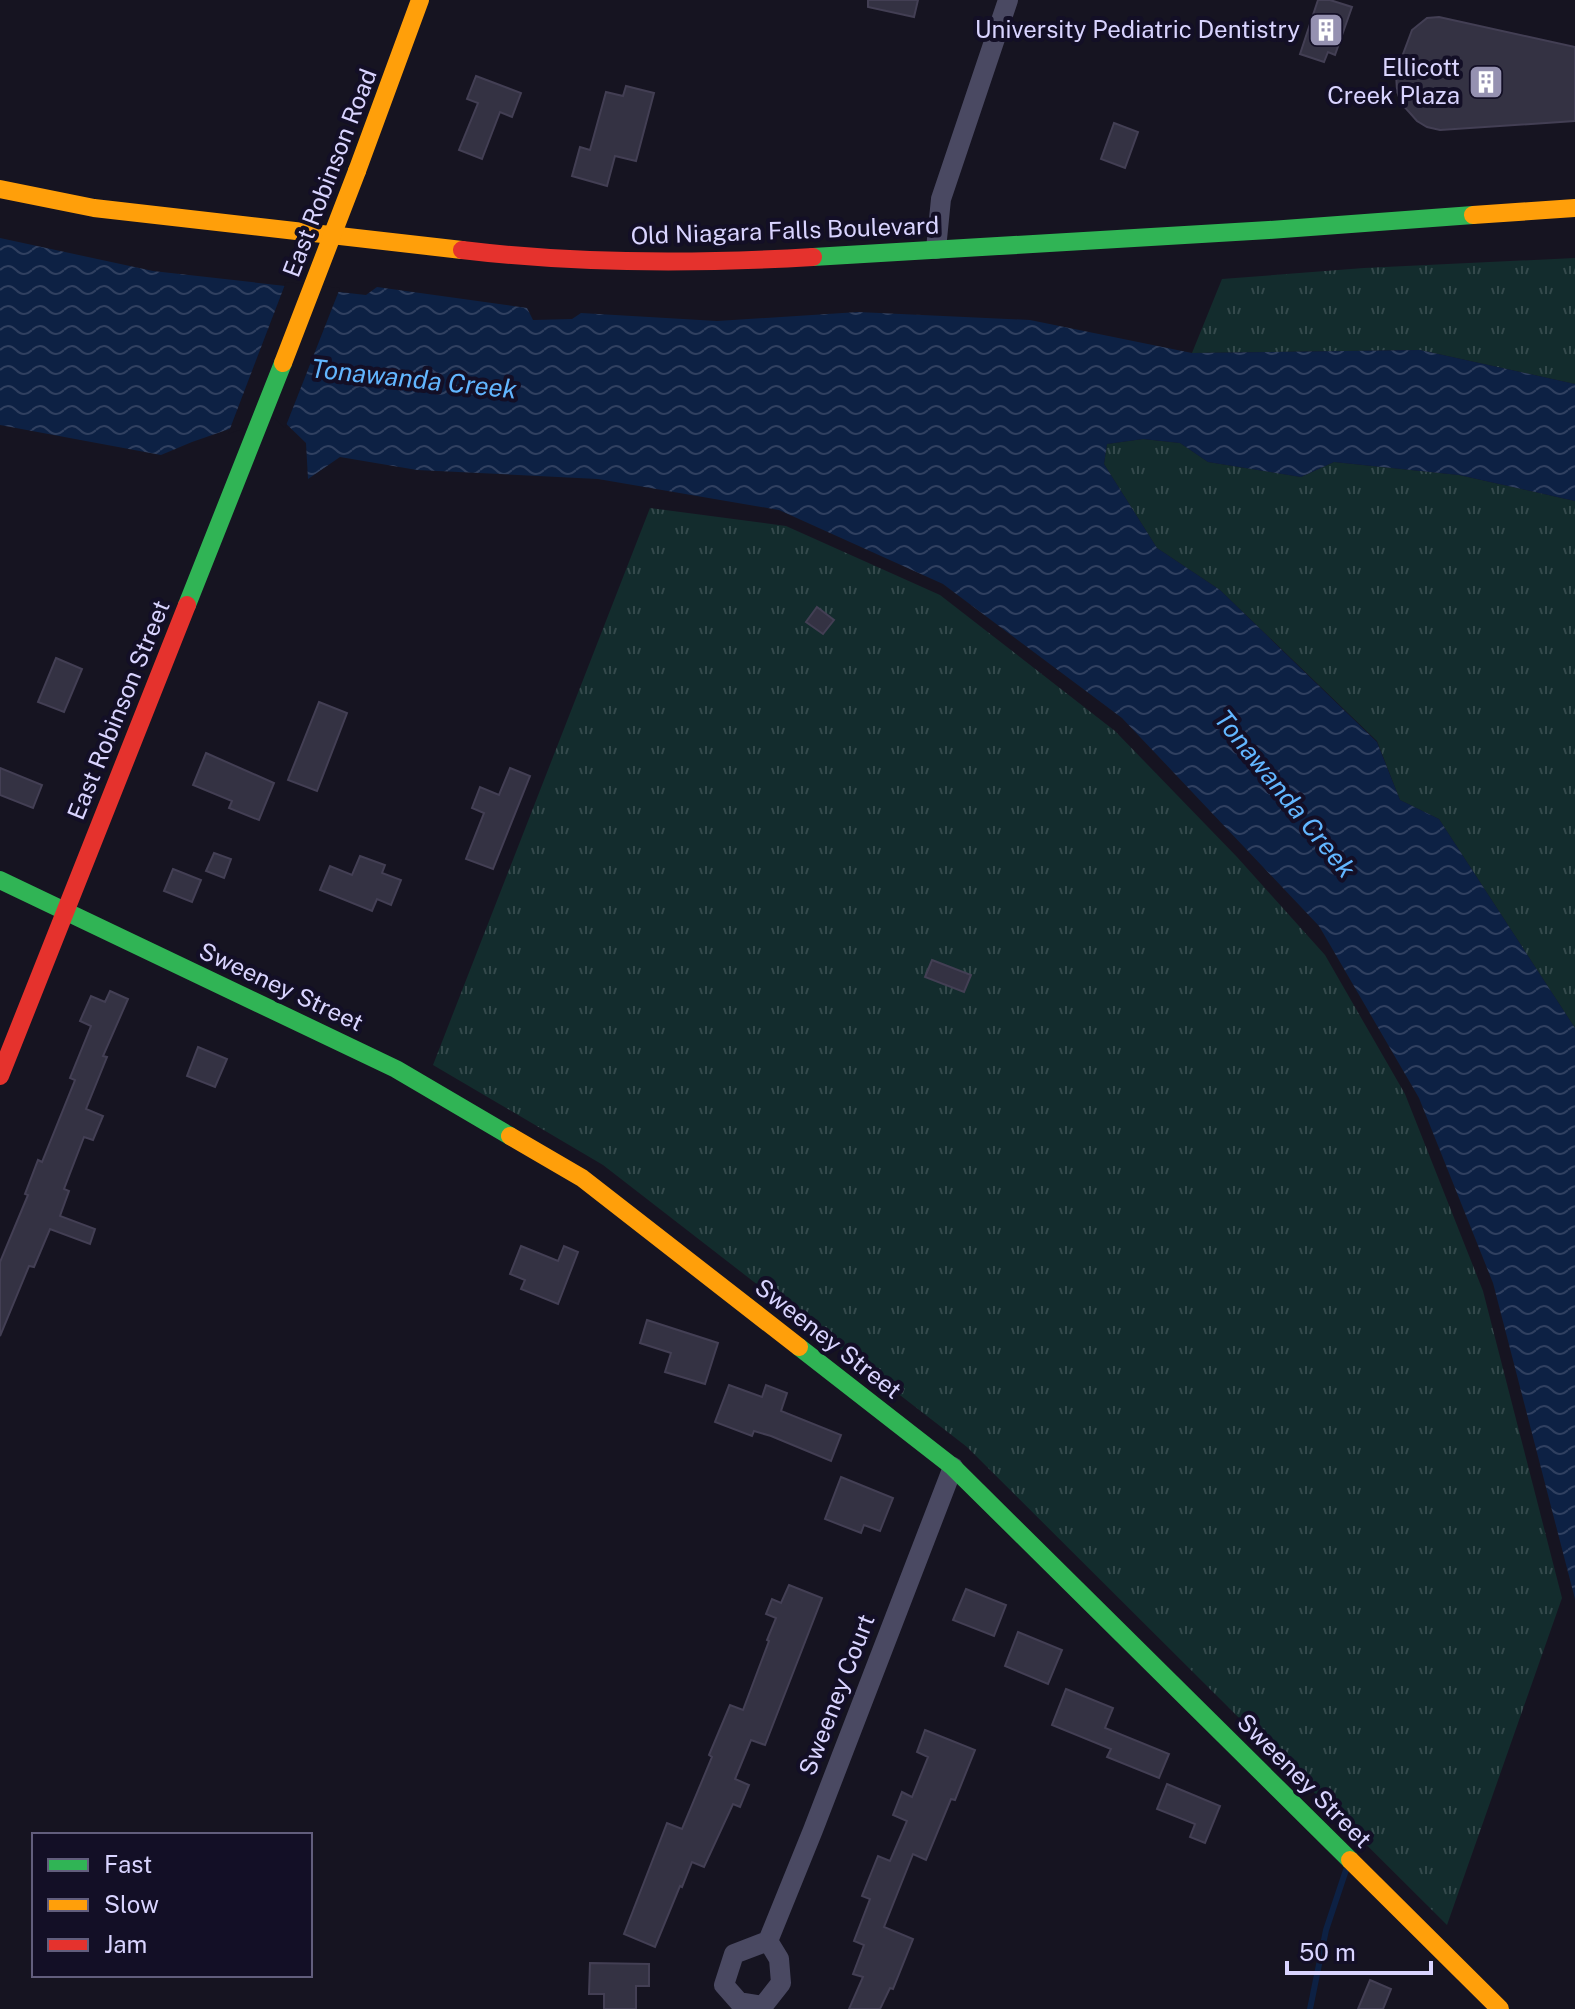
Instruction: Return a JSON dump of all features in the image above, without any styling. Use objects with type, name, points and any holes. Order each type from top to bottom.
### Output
[{"type":"street","name":"East Robinson Road","points":[[283,363],[420,0]]},
{"type":"street","points":[[936,249],[941,199],[1008,0]]},
{"type":"street","name":"Old Niagara Falls Boulevard","points":[[0,189],[94,208],[527,258],[696,261],[781,259],[1575,208]]},
{"type":"street","name":"East Robinson Street","points":[[0,1076],[283,363]]},
{"type":"street","name":"Sweeney Street","points":[[0,880],[396,1069],[582,1178],[953,1467],[1500,2009]]},
{"type":"street","name":"Sweeney Court","points":[[768,1941],[953,1467]]},
{"type":"green space","points":[[1575,258],[1575,384],[1420,350],[1192,353],[1222,279],[1364,268]]},
{"type":"green space","points":[[1143,439],[1180,443],[1208,462],[1301,477],[1334,462],[1459,475],[1575,501],[1575,1028],[1439,819],[1400,800],[1377,741],[1220,590],[1157,548],[1104,464],[1107,444]]},
{"type":"green space","points":[[650,508],[786,526],[940,595],[1115,731],[1237,857],[1325,955],[1405,1094],[1483,1291],[1562,1598],[1447,1925],[967,1447],[603,1165],[433,1065]]},
{"type":"water","name":"Tonawanda Creek","points":[[0,238],[153,271],[366,295],[377,287],[527,308],[533,320],[572,319],[581,313],[717,321],[858,312],[1030,320],[1192,353],[1420,350],[1575,384],[1575,501],[1459,475],[1334,462],[1301,477],[1208,462],[1180,443],[1143,439],[1107,444],[1104,464],[1157,548],[1220,590],[1377,742],[1400,800],[1439,819],[1575,1028],[1575,1599],[1493,1283],[1419,1098],[1319,926],[1122,718],[943,584],[779,510],[598,479],[417,470],[340,457],[308,479],[306,443],[275,413],[161,455],[0,425]]},
{"type":"pier","points":[[286,282],[340,288],[285,428],[274,418],[228,434]]},
{"type":"building","points":[[868,0],[918,0],[914,17],[868,7]]},
{"type":"building","name":"University Pediatric Dentistry","points":[[1318,0],[1330,0],[1352,7],[1335,55],[1328,52],[1324,62],[1300,54]]},
{"type":"building","name":"Ellicott Creek Plaza","points":[[1439,17],[1575,47],[1575,121],[1440,130],[1417,121],[1401,103],[1396,73],[1412,30],[1427,18]]},
{"type":"building","points":[[476,76],[521,93],[512,117],[500,112],[482,159],[459,150],[478,103],[467,99]]},
{"type":"building","points":[[626,86],[654,93],[636,161],[615,156],[607,186],[572,176],[580,147],[590,150],[606,92],[623,96]]},
{"type":"building","points":[[1114,123],[1138,132],[1125,168],[1101,159]]},
{"type":"building","points":[[817,607],[834,620],[823,634],[806,622]]},
{"type":"building","points":[[56,658],[82,669],[64,712],[38,702]]},
{"type":"building","points":[[319,702],[347,713],[317,791],[288,780]]},
{"type":"building","points":[[206,753],[274,783],[259,820],[229,808],[232,801],[193,785]]},
{"type":"building","points":[[0,768],[42,785],[33,808],[0,795]]},
{"type":"building","points":[[510,768],[530,776],[493,869],[466,859],[484,813],[472,808],[480,787],[499,795]]},
{"type":"building","points":[[214,853],[231,859],[224,878],[206,871]]},
{"type":"building","points":[[360,856],[385,865],[382,873],[401,880],[391,905],[377,899],[372,911],[320,890],[330,866],[352,875]]},
{"type":"building","points":[[173,869],[201,880],[192,902],[164,891]]},
{"type":"building","points":[[932,960],[971,975],[964,992],[925,977]]},
{"type":"building","points":[[110,991],[128,999],[103,1056],[107,1057],[86,1109],[103,1116],[93,1140],[84,1137],[64,1189],[69,1191],[60,1216],[95,1229],[90,1244],[50,1229],[34,1267],[29,1266],[0,1336],[0,1262],[28,1195],[25,1194],[38,1160],[42,1162],[75,1080],[70,1078],[91,1026],[80,1021],[91,996],[105,1002]]},
{"type":"building","points":[[198,1047],[227,1059],[215,1087],[187,1076]]},
{"type":"building","points":[[521,1246],[558,1261],[564,1246],[578,1252],[558,1304],[521,1289],[525,1280],[510,1274]]},
{"type":"building","points":[[647,1320],[718,1343],[705,1384],[665,1372],[671,1353],[640,1343]]},
{"type":"building","points":[[729,1385],[762,1397],[766,1385],[787,1393],[781,1411],[841,1435],[831,1461],[771,1436],[754,1431],[752,1436],[715,1422]]},
{"type":"building","points":[[841,1477],[893,1498],[880,1531],[864,1525],[861,1533],[825,1519]]},
{"type":"building","points":[[789,1585],[822,1598],[765,1745],[751,1740],[735,1779],[749,1785],[740,1807],[733,1804],[704,1867],[692,1862],[655,1947],[624,1934],[667,1823],[682,1829],[730,1705],[743,1710],[776,1618],[766,1614],[772,1599],[781,1603]]},
{"type":"building","points":[[966,1589],[1006,1605],[994,1636],[953,1620]]},
{"type":"building","points":[[1018,1632],[1062,1650],[1048,1684],[1005,1666]]},
{"type":"building","points":[[1066,1689],[1113,1708],[1105,1728],[1169,1754],[1159,1778],[1107,1757],[1111,1749],[1052,1725]]},
{"type":"building","points":[[925,1730],[975,1750],[926,1860],[913,1854],[884,1927],[913,1939],[893,1989],[890,1988],[880,2009],[849,2009],[863,1977],[853,1974],[864,1945],[854,1941],[870,1899],[862,1896],[878,1856],[890,1861],[907,1821],[893,1815],[902,1792],[912,1797],[928,1757],[917,1752]]},
{"type":"building","points":[[1167,1784],[1220,1806],[1205,1843],[1190,1837],[1195,1824],[1157,1809]]},
{"type":"building","points":[[590,1963],[649,1964],[649,1986],[636,1986],[636,2009],[604,2009],[604,1994],[589,1994]]},
{"type":"building","points":[[1370,1980],[1391,1989],[1383,2009],[1358,2009]]},
{"type":"waterway","points":[[1310,2009],[1326,1930],[1346,1870]]},
{"type":"traffic: fast","points":[[813,257],[1473,215]]},
{"type":"traffic: fast","points":[[187,605],[283,363]]},
{"type":"traffic: fast","points":[[0,880],[396,1069],[510,1136]]},
{"type":"traffic: fast","points":[[799,1347],[953,1467],[1350,1860]]},
{"type":"traffic: slow","points":[[357,171],[420,0]]},
{"type":"traffic: slow","points":[[283,363],[357,171]]},
{"type":"traffic: slow","points":[[0,189],[94,208],[462,250]]},
{"type":"traffic: slow","points":[[1473,215],[1575,208]]},
{"type":"traffic: slow","points":[[510,1136],[582,1178],[799,1347]]},
{"type":"traffic: slow","points":[[1350,1860],[1500,2009]]},
{"type":"traffic: jam","points":[[462,250],[549,258],[637,261],[813,257]]},
{"type":"traffic: jam","points":[[0,1076],[187,605]]},
{"type":"place","name":"University Pediatric Dentistry","points":[[1326,30]]},
{"type":"place","name":"Ellicott Creek Plaza","points":[[1486,82]]}]
